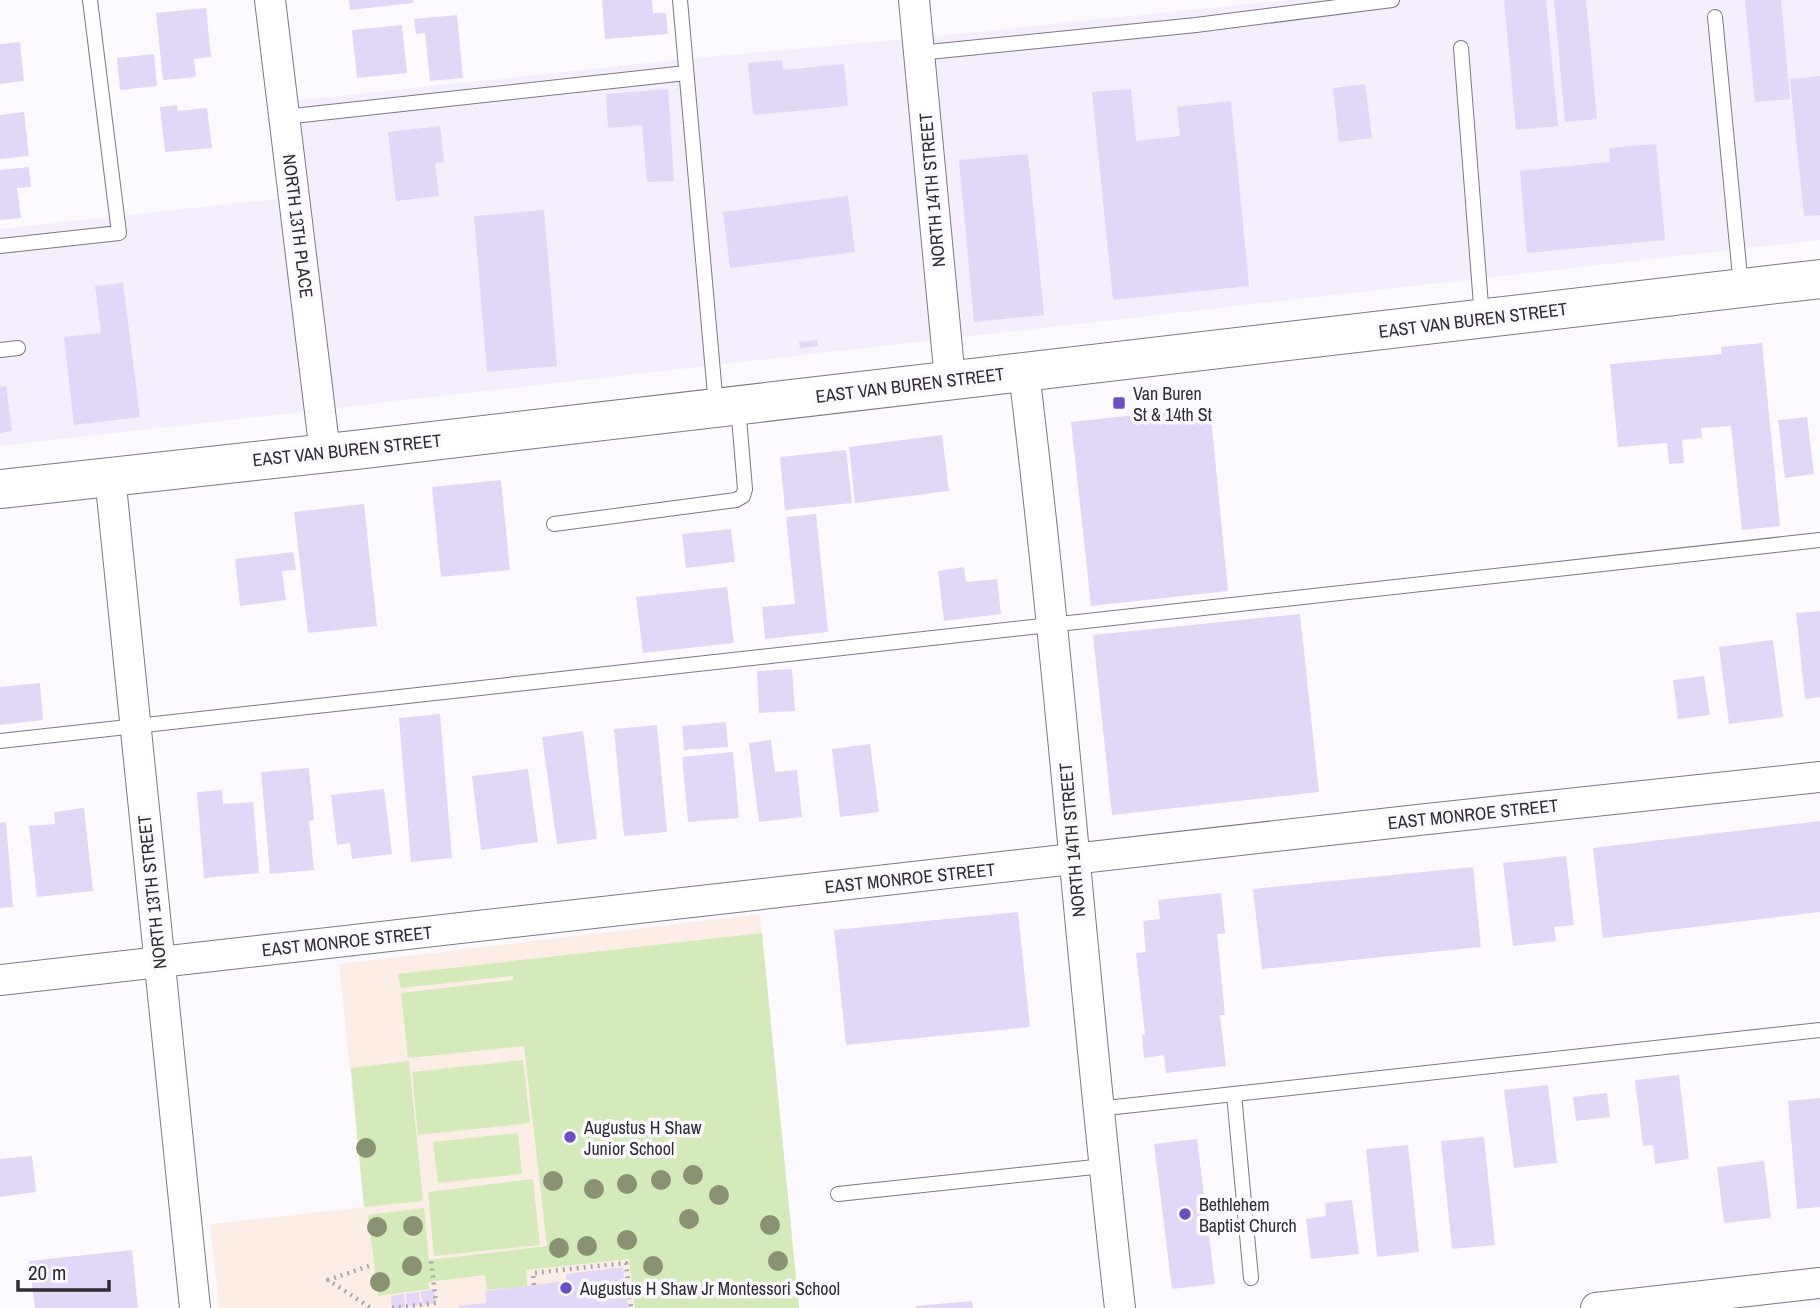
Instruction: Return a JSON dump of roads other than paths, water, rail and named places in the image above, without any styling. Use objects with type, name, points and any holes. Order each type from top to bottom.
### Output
[{"type":"main road","name":"EAST VAN BUREN STREET","points":[[0,489],[1820,279]]},
{"type":"street","name":"NORTH 13TH PLACE","points":[[270,0],[325,453]]},
{"type":"street","name":"NORTH 14TH STREET","points":[[914,0],[950,380]]},
{"type":"street","name":"NORTH 14TH STREET","points":[[1024,372],[1097,1109],[1120,1308]]},
{"type":"street","name":"NORTH 13TH STREET","points":[[110,475],[195,1308]]},
{"type":"street","name":"EAST MONROE STREET","points":[[0,980],[1820,777]]},
{"type":"street","points":[[1596,1308],[1734,1301],[1820,1283]]},
{"type":"lane","points":[[0,246],[119,233],[90,0]]},
{"type":"lane","points":[[554,524],[736,500],[743,496],[745,489],[727,406],[680,0]]},
{"type":"lane","points":[[919,53],[1196,25],[1392,0]]},
{"type":"lane","points":[[1715,17],[1741,288]]},
{"type":"lane","points":[[1461,48],[1482,320]]},
{"type":"lane","points":[[284,117],[687,73]]},
{"type":"lane","points":[[0,350],[19,348]]},
{"type":"lane","points":[[0,741],[1820,540]]},
{"type":"lane","points":[[1097,1109],[1820,1030]]},
{"type":"lane","points":[[1234,1094],[1251,1278]]},
{"type":"lane","points":[[838,1194],[1104,1166]]},
{"type":"place","name":"Van Buren St & 14th St","points":[[1119,403]]},
{"type":"place","name":"Augustus H Shaw Junior School","points":[[570,1137]]},
{"type":"place","name":"Bethlehem Baptist Church","points":[[1185,1214]]},
{"type":"place","name":"Augustus H Shaw Jr Montessori School","points":[[566,1288]]}]
